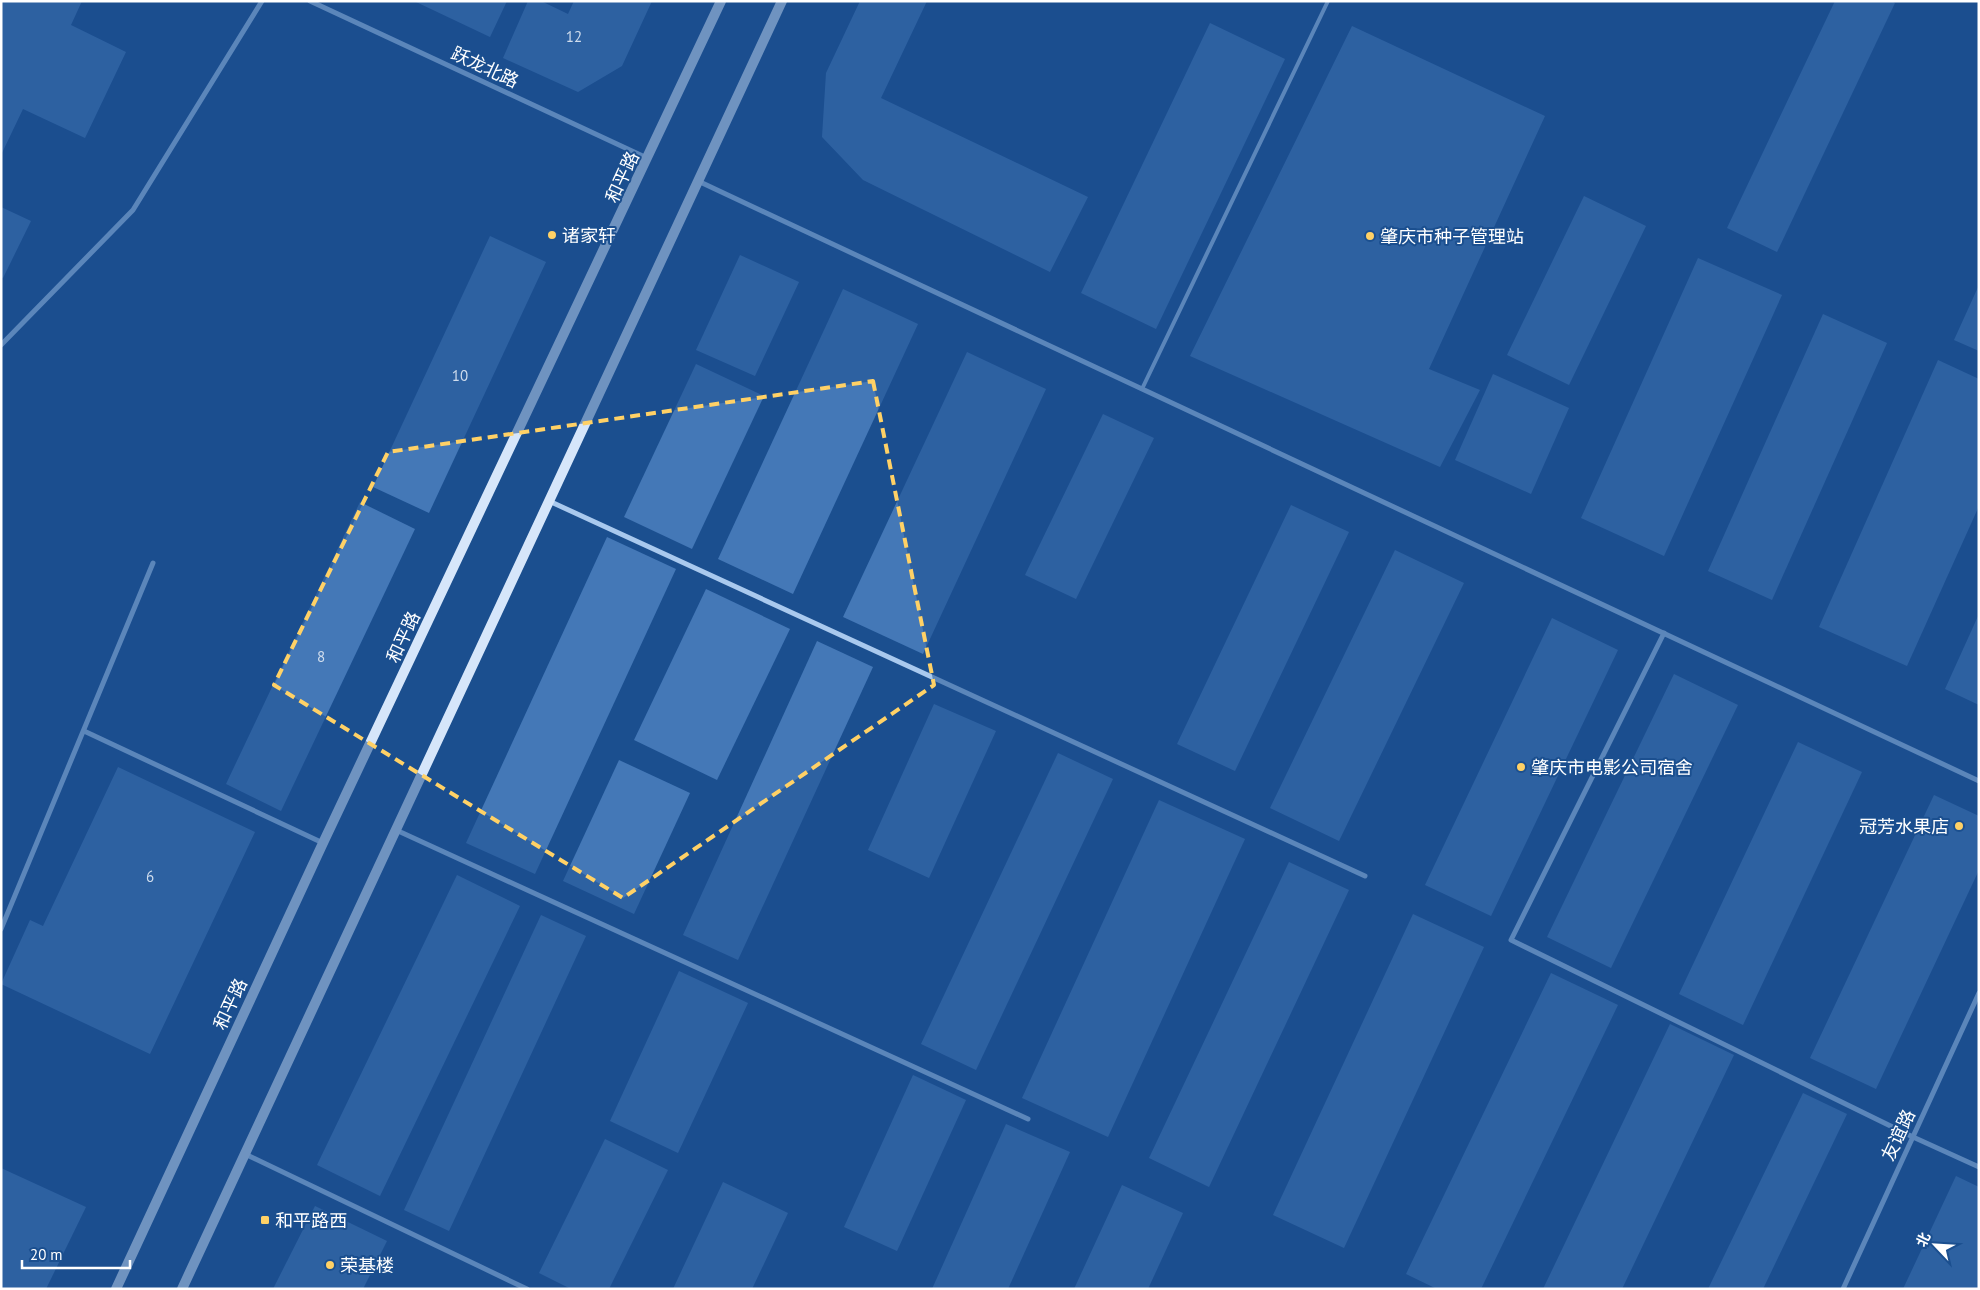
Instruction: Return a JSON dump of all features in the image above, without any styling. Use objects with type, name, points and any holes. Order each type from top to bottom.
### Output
[{"type":"main road","name":"和平路","points":[[116,1289],[323,843],[722,1]]},
{"type":"main road","points":[[182,1289],[782,1]]},
{"type":"street","points":[[1,345],[133,210],[262,1]]},
{"type":"street","name":"跃龙北路","points":[[310,1],[648,158]]},
{"type":"street","points":[[697,181],[1979,781]]},
{"type":"street","points":[[549,501],[1366,876]]},
{"type":"street","points":[[1,929],[154,563]]},
{"type":"street","points":[[1664,634],[1511,940],[1913,1137],[1979,1167]]},
{"type":"street","points":[[84,730],[323,843]]},
{"type":"street","points":[[395,830],[1028,1119]]},
{"type":"street","name":"友谊路","points":[[1843,1289],[1979,993]]},
{"type":"street","points":[[245,1154],[527,1289]]},
{"type":"lane","points":[[1142,390],[1328,1]]},
{"type":"highlighted area","points":[[873,381],[934,685],[623,898],[274,685],[388,452]]},
{"type":"building","points":[[1,1],[82,1],[71,25],[126,52],[85,138],[23,109],[1,155]]},
{"type":"building","points":[[414,1],[507,1],[490,37]]},
{"type":"building","points":[[528,1],[541,1],[568,14],[574,1],[652,1],[622,66],[578,92],[503,58]]},
{"type":"building","points":[[860,1],[927,1],[881,98],[1088,197],[1050,272],[863,180],[822,137],[826,73]]},
{"type":"building","points":[[1835,1],[1891,1],[1895,3],[1777,252],[1727,228]]},
{"type":"building","points":[[1210,23],[1285,59],[1156,329],[1081,293]]},
{"type":"building","name":"肇庆市种子管理站","points":[[1352,26],[1545,116],[1429,369],[1480,390],[1440,467],[1190,356]]},
{"type":"building","points":[[1584,196],[1646,226],[1569,385],[1507,355]]},
{"type":"building","points":[[1,207],[31,221],[3,278],[1,277]]},
{"type":"building","points":[[490,236],[546,262],[429,513],[373,487]]},
{"type":"building","points":[[740,255],[799,282],[755,376],[696,350]]},
{"type":"building","points":[[1698,258],[1782,295],[1664,556],[1581,518]]},
{"type":"building","points":[[1979,285],[1979,351],[1954,340]]},
{"type":"building","points":[[843,289],[918,324],[793,594],[718,559]]},
{"type":"building","points":[[1823,314],[1887,343],[1772,600],[1708,571]]},
{"type":"building","points":[[967,352],[1046,389],[923,654],[843,617]]},
{"type":"building","points":[[1938,360],[1979,379],[1979,506],[1907,666],[1819,627]]},
{"type":"building","points":[[696,364],[764,396],[692,549],[624,517]]},
{"type":"building","points":[[1493,374],[1569,408],[1531,494],[1455,460]]},
{"type":"building","points":[[1103,414],[1154,438],[1076,599],[1025,575]]},
{"type":"building","points":[[360,502],[415,529],[281,811],[226,784]]},
{"type":"building","points":[[1291,505],[1349,532],[1235,771],[1177,744]]},
{"type":"building","points":[[607,537],[676,569],[535,874],[466,843]]},
{"type":"building","points":[[1395,550],[1464,583],[1339,841],[1270,808]]},
{"type":"building","points":[[706,589],[790,629],[717,780],[634,740]]},
{"type":"building","points":[[1979,614],[1979,705],[1945,689]]},
{"type":"building","name":"肇庆市电影公司宿舍","points":[[1552,618],[1618,650],[1491,916],[1425,885]]},
{"type":"building","points":[[817,641],[873,667],[738,960],[683,935]]},
{"type":"building","points":[[1674,674],[1738,705],[1611,968],[1547,937]]},
{"type":"building","points":[[934,704],[996,731],[929,878],[868,850]]},
{"type":"building","points":[[1798,742],[1862,772],[1743,1025],[1679,994]]},
{"type":"building","points":[[1058,753],[1113,779],[976,1070],[921,1044]]},
{"type":"building","points":[[619,760],[690,793],[634,914],[563,881]]},
{"type":"building","points":[[118,767],[255,832],[150,1054],[1,984],[30,920],[43,926]]},
{"type":"building","points":[[1934,795],[1979,816],[1979,870],[1876,1089],[1810,1058]]},
{"type":"building","points":[[1159,800],[1245,839],[1108,1137],[1022,1098]]},
{"type":"building","points":[[1289,862],[1349,890],[1209,1187],[1149,1158]]},
{"type":"building","points":[[457,875],[520,906],[380,1196],[317,1165]]},
{"type":"building","points":[[1413,914],[1484,947],[1344,1248],[1273,1215]]},
{"type":"building","points":[[541,915],[586,936],[449,1231],[404,1210]]},
{"type":"building","points":[[679,971],[748,1003],[678,1153],[610,1121]]},
{"type":"building","points":[[1551,973],[1618,1005],[1481,1289],[1437,1289],[1406,1274]]},
{"type":"building","points":[[1670,1024],[1734,1055],[1622,1289],[1543,1289]]},
{"type":"building","points":[[913,1075],[966,1100],[897,1251],[844,1227]]},
{"type":"building","points":[[1803,1093],[1847,1114],[1763,1289],[1708,1289]]},
{"type":"building","points":[[1006,1124],[1070,1152],[1008,1289],[932,1289]]},
{"type":"building","points":[[605,1139],[668,1170],[609,1289],[571,1289],[539,1273]]},
{"type":"building","points":[[1,1168],[86,1207],[46,1289],[1,1289]]},
{"type":"building","points":[[1956,1176],[1979,1187],[1979,1289],[1903,1289]]},
{"type":"building","points":[[723,1182],[788,1213],[752,1289],[673,1289]]},
{"type":"building","points":[[1122,1185],[1183,1213],[1148,1289],[1074,1289]]},
{"type":"building","name":"荣基楼","points":[[315,1206],[387,1241],[363,1289],[273,1289]]},
{"type":"place","name":"诸家轩","points":[[552,235]]},
{"type":"place","name":"肇庆市种子管理站","points":[[1370,236]]},
{"type":"place","name":"肇庆市电影公司宿舍","points":[[1521,767]]},
{"type":"place","name":"冠芳水果店","points":[[1959,826]]},
{"type":"place","name":"和平路西","points":[[265,1220]]},
{"type":"place","name":"荣基楼","points":[[330,1265]]}]
